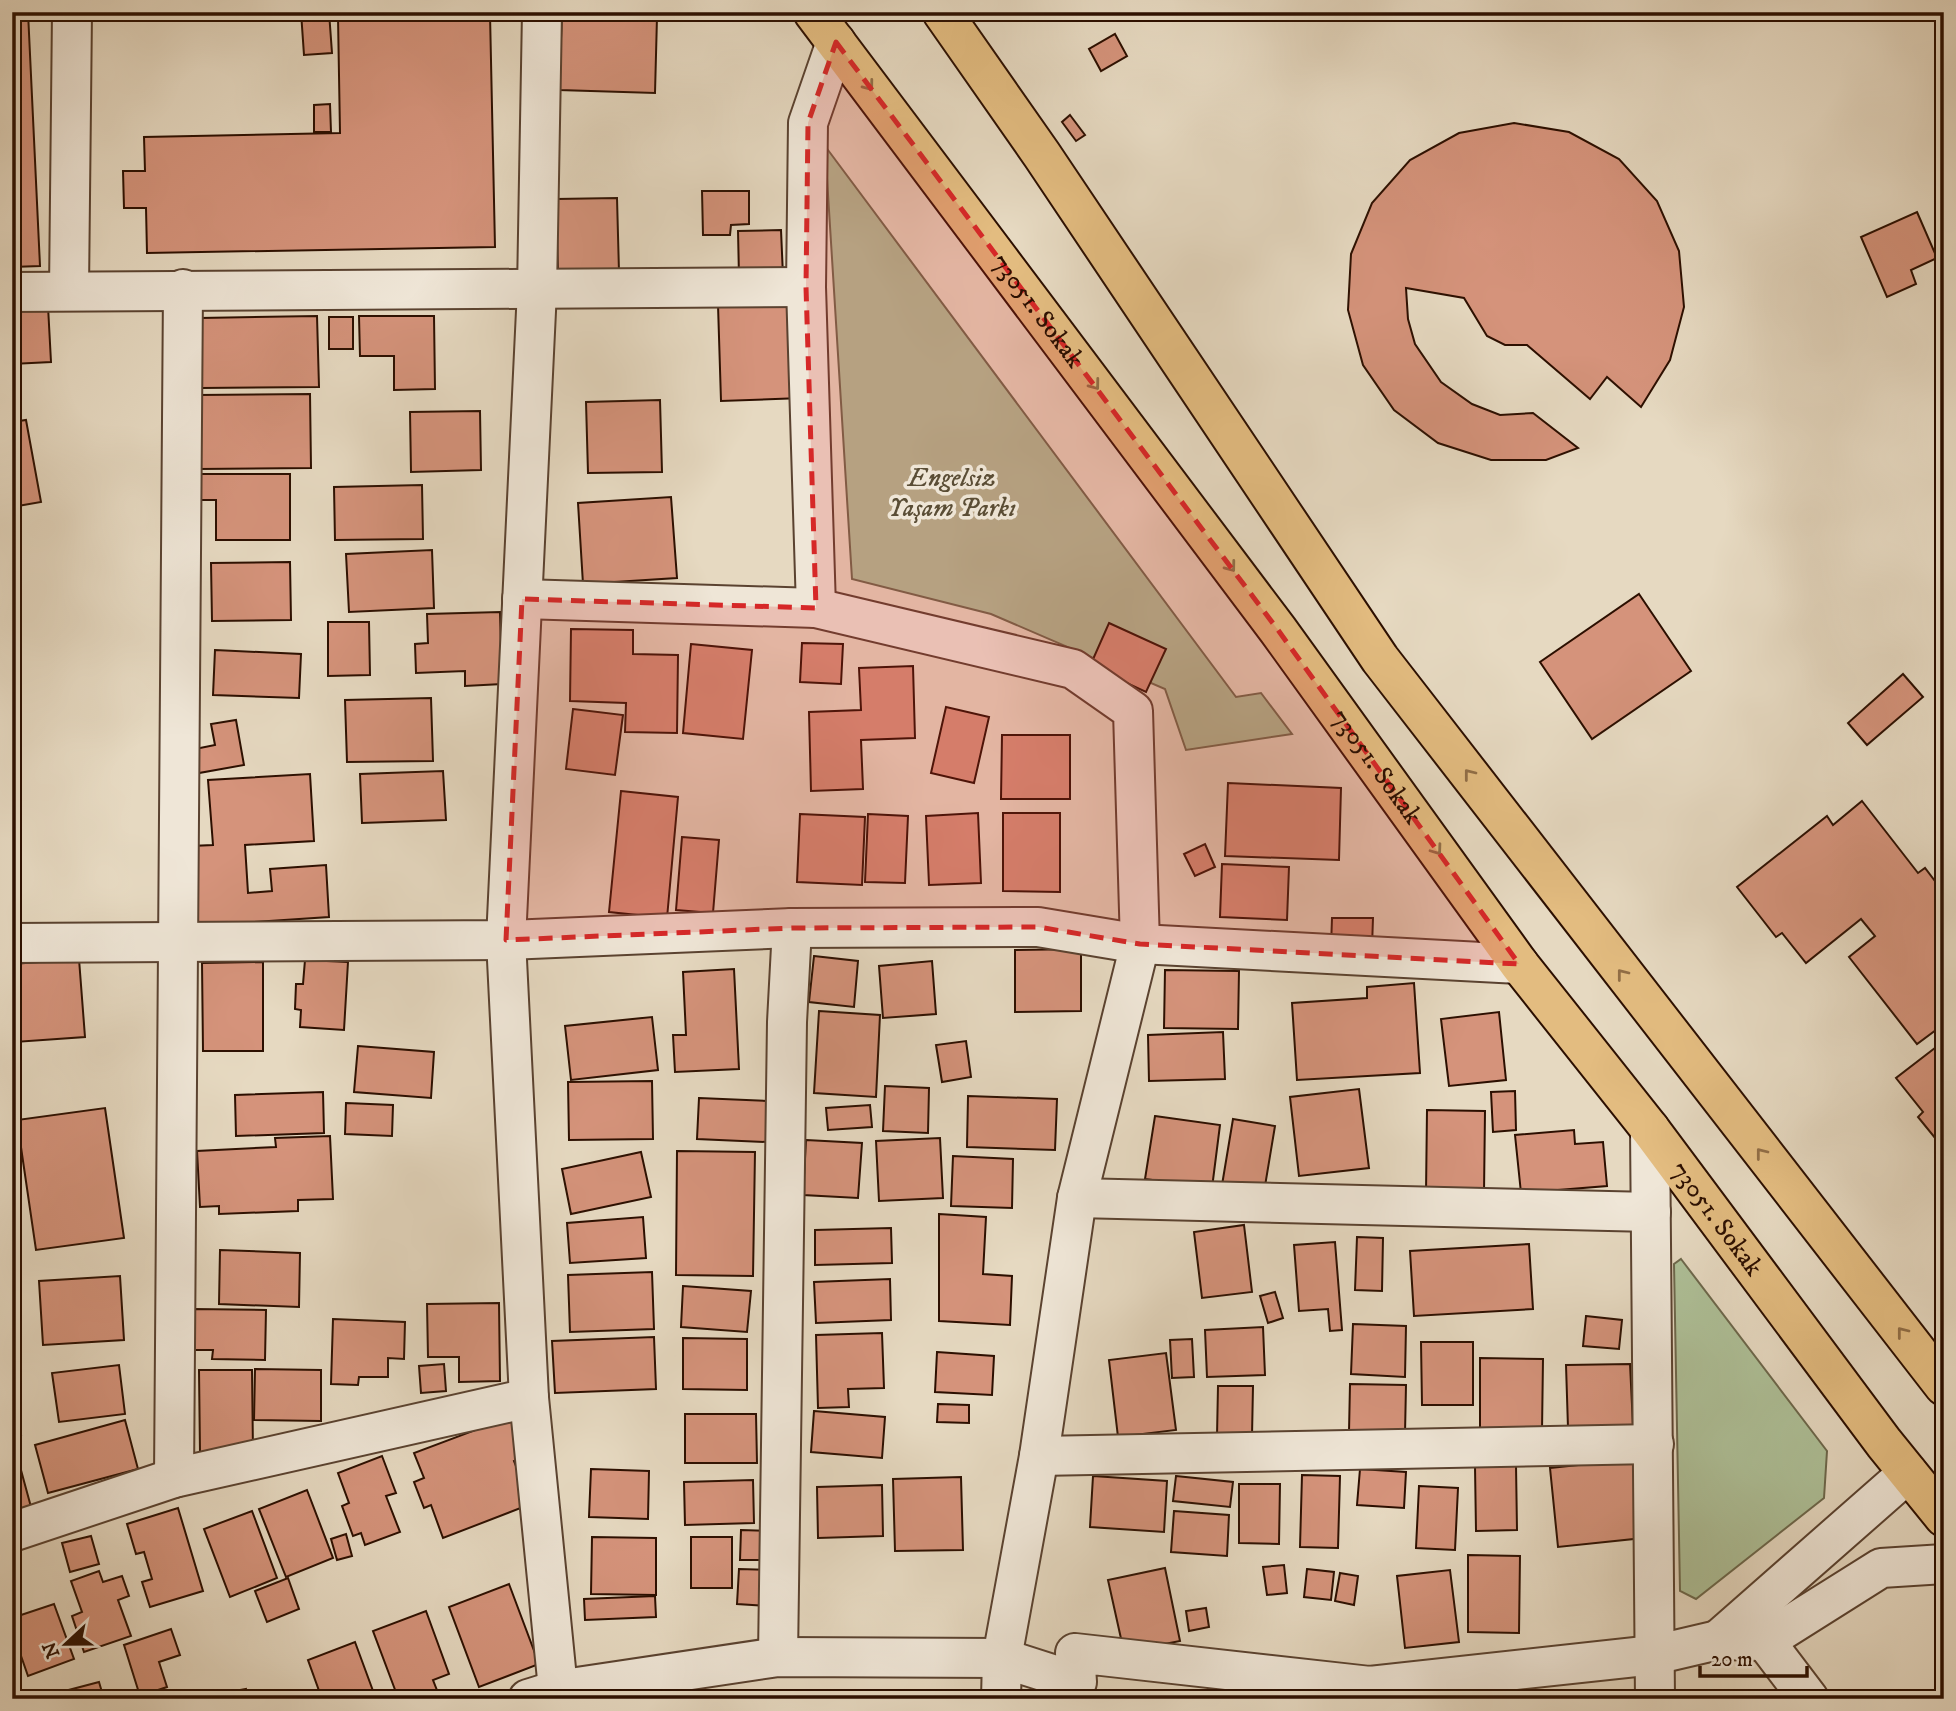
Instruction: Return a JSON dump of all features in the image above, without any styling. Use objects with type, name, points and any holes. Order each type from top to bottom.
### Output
[{"type":"main road","points":[[942,12],[1042,155],[1380,659],[1944,1386]]},
{"type":"main road","name":"73051. Sokak","points":[[824,27],[1278,630],[1519,964],[1650,1129],[1908,1473],[1944,1517]]},
{"type":"street","points":[[69,290],[72,12]]},
{"type":"street","points":[[542,12],[537,290],[506,940],[529,1398],[548,1696],[778,1657],[1002,1658],[1078,1690],[1075,1653],[1370,1692],[1654,1655],[1718,1640],[1765,1641],[1881,1568],[1944,1564]]},
{"type":"street","points":[[816,608],[806,287],[808,123],[824,27]]},
{"type":"street","points":[[12,292],[806,287]]},
{"type":"street","points":[[174,1478],[183,289]]},
{"type":"street","points":[[522,599],[816,608],[1073,669],[1133,711],[1140,944],[1077,1198],[1039,1456],[1002,1658],[1001,1699]]},
{"type":"street","points":[[12,943],[506,940],[792,929],[1038,927],[1140,944],[1519,964]]},
{"type":"street","points":[[778,1657],[787,1036],[792,929]]},
{"type":"street","points":[[1650,1129],[1655,1699]]},
{"type":"street","points":[[1077,1198],[1651,1212]]},
{"type":"street","points":[[12,1532],[174,1478],[529,1398]]},
{"type":"street","points":[[1039,1456],[1654,1444]]},
{"type":"street","points":[[1718,1640],[1908,1473]]},
{"type":"street","points":[[1765,1641],[1809,1699]]},
{"type":"highlighted area","points":[[836,42],[1278,630],[1519,964],[1140,944],[1038,927],[792,928],[506,940],[522,599],[816,608],[806,287],[808,123]]},
{"type":"green space","name":"Engelsiz Yaşam Parkı","points":[[825,146],[1236,697],[1261,693],[1292,734],[1186,750],[1165,689],[991,614],[852,579]]},
{"type":"green space","points":[[1681,1259],[1827,1451],[1824,1498],[1696,1599],[1680,1591],[1674,1264]]},
{"type":"building","points":[[12,12],[28,12],[40,266],[12,267]]},
{"type":"building","points":[[301,12],[329,12],[332,53],[304,55]]},
{"type":"building","points":[[562,13],[657,17],[655,93],[559,90]]},
{"type":"building","points":[[490,14],[495,247],[147,253],[146,208],[124,208],[123,171],[145,171],[144,137],[340,133],[338,17]]},
{"type":"building","points":[[1115,34],[1127,56],[1101,71],[1089,49]]},
{"type":"building","points":[[330,104],[331,132],[314,132],[314,105]]},
{"type":"building","points":[[1070,115],[1085,135],[1076,141],[1062,122]]},
{"type":"building","points":[[1514,123],[1569,132],[1619,159],[1657,201],[1679,251],[1684,307],[1670,360],[1641,407],[1607,377],[1590,399],[1527,345],[1505,345],[1487,336],[1464,298],[1406,288],[1408,319],[1415,344],[1441,382],[1472,404],[1500,415],[1533,413],[1578,448],[1546,460],[1491,460],[1438,443],[1394,410],[1363,365],[1348,310],[1351,254],[1372,203],[1410,160],[1459,133]]},
{"type":"building","points":[[702,191],[749,191],[749,224],[731,225],[730,235],[703,235]]},
{"type":"building","points":[[617,198],[619,272],[558,274],[556,199]]},
{"type":"building","points":[[1917,212],[1937,258],[1911,270],[1916,284],[1887,297],[1861,237]]},
{"type":"building","points":[[781,230],[783,276],[739,277],[738,231]]},
{"type":"building","points":[[799,303],[802,398],[721,401],[718,305]]},
{"type":"building","points":[[48,306],[51,362],[12,364],[12,307]]},
{"type":"building","points":[[317,316],[319,387],[201,388],[200,318]]},
{"type":"building","points":[[359,316],[434,316],[435,389],[394,390],[394,356],[360,356]]},
{"type":"building","points":[[329,317],[353,317],[353,349],[329,349]]},
{"type":"building","points":[[310,394],[311,468],[198,469],[197,395]]},
{"type":"building","points":[[660,400],[662,472],[588,473],[586,402]]},
{"type":"building","points":[[480,411],[481,470],[411,472],[410,412]]},
{"type":"building","points":[[26,420],[41,502],[12,507],[12,422]]},
{"type":"building","points":[[190,474],[290,474],[290,540],[216,540],[216,500],[190,500]]},
{"type":"building","points":[[422,485],[423,539],[335,540],[334,487]]},
{"type":"building","points":[[671,497],[677,578],[583,584],[578,503]]},
{"type":"building","points":[[432,550],[434,608],[349,612],[346,554]]},
{"type":"building","points":[[290,562],[291,620],[212,621],[211,563]]},
{"type":"building","points":[[1639,594],[1691,671],[1592,739],[1540,662]]},
{"type":"building","points":[[500,612],[502,684],[465,686],[465,671],[416,673],[415,644],[428,643],[427,614]]},
{"type":"building","points":[[328,622],[369,622],[370,675],[328,676]]},
{"type":"building","points":[[1109,623],[1166,649],[1146,692],[1090,666]]},
{"type":"building","points":[[571,629],[633,630],[633,654],[678,655],[677,733],[625,732],[626,703],[570,701]]},
{"type":"building","points":[[802,643],[843,644],[841,684],[800,682]]},
{"type":"building","points":[[691,644],[752,650],[743,739],[683,733]]},
{"type":"building","points":[[215,650],[301,654],[299,698],[213,695]]},
{"type":"building","points":[[913,666],[915,738],[861,740],[863,789],[811,791],[809,712],[861,710],[859,668]]},
{"type":"building","points":[[1903,674],[1923,697],[1867,745],[1848,723]]},
{"type":"building","points":[[431,698],[433,761],[347,762],[345,700]]},
{"type":"building","points":[[946,707],[989,717],[974,783],[931,773]]},
{"type":"building","points":[[573,709],[623,715],[615,775],[566,769]]},
{"type":"building","points":[[236,720],[244,765],[199,773],[195,749],[215,745],[211,724]]},
{"type":"building","points":[[1002,735],[1070,735],[1070,799],[1001,799]]},
{"type":"building","points":[[443,771],[446,820],[362,823],[360,774]]},
{"type":"building","points":[[310,774],[314,841],[245,845],[248,893],[272,891],[270,869],[326,865],[329,917],[197,926],[191,846],[213,845],[208,780]]},
{"type":"building","points":[[1228,783],[1341,788],[1339,860],[1225,856]]},
{"type":"building","points":[[621,791],[678,797],[667,918],[609,912]]},
{"type":"building","points":[[1862,801],[1918,873],[1925,868],[1944,893],[1944,1024],[1917,1044],[1849,957],[1875,936],[1861,919],[1806,963],[1782,933],[1776,937],[1737,887],[1827,816],[1833,825]]},
{"type":"building","points":[[978,813],[981,883],[929,885],[926,816]]},
{"type":"building","points":[[1003,813],[1060,813],[1060,892],[1003,891]]},
{"type":"building","points":[[800,814],[865,817],[862,885],[797,882]]},
{"type":"building","points":[[868,814],[908,816],[905,883],[865,882]]},
{"type":"building","points":[[682,837],[719,840],[713,913],[676,910]]},
{"type":"building","points":[[1205,844],[1215,867],[1195,876],[1184,854]]},
{"type":"building","points":[[1222,864],[1289,867],[1287,920],[1220,917]]},
{"type":"building","points":[[1332,918],[1373,918],[1372,947],[1331,947]]},
{"type":"building","points":[[1081,949],[1081,1011],[1015,1012],[1015,950]]},
{"type":"building","points":[[814,956],[858,961],[854,1007],[809,1002]]},
{"type":"building","points":[[79,959],[85,1037],[15,1042],[12,964]]},
{"type":"building","points":[[305,960],[348,962],[344,1030],[300,1027],[301,1010],[295,1009],[296,984],[303,984]]},
{"type":"building","points":[[932,961],[936,1014],[883,1018],[879,966]]},
{"type":"building","points":[[263,962],[263,1051],[203,1051],[202,963]]},
{"type":"building","points":[[734,969],[739,1069],[675,1072],[673,1035],[686,1035],[683,972]]},
{"type":"building","points":[[1165,970],[1239,971],[1238,1029],[1164,1028]]},
{"type":"building","points":[[1414,983],[1420,1073],[1297,1080],[1292,1003],[1367,998],[1367,987]]},
{"type":"building","points":[[819,1011],[880,1015],[876,1097],[814,1093]]},
{"type":"building","points":[[1499,1012],[1506,1080],[1449,1086],[1441,1019]]},
{"type":"building","points":[[652,1017],[658,1070],[571,1080],[565,1026]]},
{"type":"building","points":[[1223,1032],[1225,1079],[1149,1081],[1148,1035]]},
{"type":"building","points":[[966,1041],[971,1077],[942,1082],[936,1045]]},
{"type":"building","points":[[1944,1041],[1944,1149],[1918,1117],[1923,1112],[1896,1078]]},
{"type":"building","points":[[358,1046],[434,1052],[431,1098],[354,1092]]},
{"type":"building","points":[[652,1081],[653,1139],[569,1140],[568,1082]]},
{"type":"building","points":[[885,1086],[929,1088],[928,1133],[883,1131]]},
{"type":"building","points":[[1359,1089],[1369,1168],[1299,1176],[1290,1097]]},
{"type":"building","points":[[1515,1091],[1516,1130],[1493,1132],[1491,1092]]},
{"type":"building","points":[[323,1092],[324,1133],[236,1136],[235,1095]]},
{"type":"building","points":[[968,1096],[1057,1099],[1055,1150],[967,1147]]},
{"type":"building","points":[[699,1098],[768,1101],[766,1142],[697,1139]]},
{"type":"building","points":[[346,1103],[393,1105],[392,1136],[345,1134]]},
{"type":"building","points":[[870,1105],[872,1127],[828,1130],[826,1108]]},
{"type":"building","points":[[105,1108],[124,1238],[36,1250],[17,1120]]},
{"type":"building","points":[[1427,1110],[1485,1111],[1484,1193],[1426,1193]]},
{"type":"building","points":[[1155,1116],[1220,1125],[1212,1188],[1145,1179]]},
{"type":"building","points":[[1233,1119],[1275,1126],[1264,1192],[1222,1185]]},
{"type":"building","points":[[1574,1130],[1575,1144],[1603,1142],[1607,1186],[1521,1193],[1515,1135]]},
{"type":"building","points":[[330,1136],[333,1199],[298,1200],[298,1211],[219,1214],[219,1206],[200,1207],[197,1151],[276,1147],[275,1138]]},
{"type":"building","points":[[940,1138],[943,1198],[879,1201],[876,1141]]},
{"type":"building","points":[[806,1140],[862,1143],[858,1198],[803,1195]]},
{"type":"building","points":[[677,1151],[755,1152],[753,1276],[676,1275]]},
{"type":"building","points":[[641,1152],[651,1197],[571,1214],[562,1169]]},
{"type":"building","points":[[953,1156],[1013,1159],[1012,1208],[951,1206]]},
{"type":"building","points":[[939,1214],[986,1217],[983,1274],[1012,1276],[1010,1325],[939,1321]]},
{"type":"building","points":[[643,1217],[646,1258],[570,1263],[567,1223]]},
{"type":"building","points":[[1244,1225],[1252,1292],[1202,1298],[1194,1232]]},
{"type":"building","points":[[891,1228],[892,1263],[815,1265],[815,1230]]},
{"type":"building","points":[[1357,1237],[1383,1238],[1382,1291],[1355,1290]]},
{"type":"building","points":[[1335,1242],[1342,1330],[1330,1331],[1328,1309],[1299,1311],[1294,1245]]},
{"type":"building","points":[[1529,1244],[1533,1309],[1414,1316],[1410,1251]]},
{"type":"building","points":[[220,1250],[300,1253],[299,1307],[219,1304]]},
{"type":"building","points":[[652,1272],[654,1329],[570,1332],[568,1275]]},
{"type":"building","points":[[120,1276],[124,1340],[43,1345],[39,1281]]},
{"type":"building","points":[[890,1279],[891,1320],[816,1323],[814,1282]]},
{"type":"building","points":[[683,1286],[751,1291],[747,1332],[681,1327]]},
{"type":"building","points":[[1275,1292],[1283,1318],[1268,1323],[1260,1296]]},
{"type":"building","points":[[499,1303],[500,1381],[459,1382],[459,1357],[428,1357],[427,1304]]},
{"type":"building","points":[[192,1309],[266,1310],[265,1360],[212,1359],[213,1350],[191,1350]]},
{"type":"building","points":[[1586,1316],[1622,1320],[1619,1349],[1583,1346]]},
{"type":"building","points":[[333,1319],[405,1322],[404,1359],[388,1358],[388,1377],[359,1377],[358,1385],[331,1384]]},
{"type":"building","points":[[1353,1324],[1406,1326],[1405,1377],[1351,1374]]},
{"type":"building","points":[[1263,1327],[1265,1375],[1207,1377],[1205,1330]]},
{"type":"building","points":[[882,1333],[884,1388],[848,1389],[849,1407],[818,1408],[816,1335]]},
{"type":"building","points":[[654,1337],[656,1389],[555,1393],[552,1341]]},
{"type":"building","points":[[683,1338],[747,1339],[747,1390],[683,1389]]},
{"type":"building","points":[[1192,1339],[1194,1377],[1172,1378],[1170,1340]]},
{"type":"building","points":[[1421,1342],[1473,1342],[1473,1405],[1422,1405]]},
{"type":"building","points":[[937,1352],[994,1356],[992,1395],[935,1392]]},
{"type":"building","points":[[1166,1353],[1176,1430],[1118,1437],[1109,1360]]},
{"type":"building","points":[[1480,1358],[1543,1359],[1542,1431],[1480,1430]]},
{"type":"building","points":[[444,1364],[446,1391],[421,1393],[419,1366]]},
{"type":"building","points":[[1630,1364],[1633,1426],[1568,1428],[1566,1365]]},
{"type":"building","points":[[119,1365],[125,1414],[59,1422],[52,1373]]},
{"type":"building","points":[[255,1369],[321,1370],[321,1421],[254,1420]]},
{"type":"building","points":[[199,1370],[252,1370],[253,1452],[200,1452]]},
{"type":"building","points":[[15,1375],[21,1435],[12,1435],[12,1376]]},
{"type":"building","points":[[1350,1384],[1406,1385],[1405,1434],[1349,1432]]},
{"type":"building","points":[[1218,1386],[1253,1386],[1252,1436],[1217,1436]]},
{"type":"building","points":[[938,1404],[969,1405],[969,1423],[937,1422]]},
{"type":"building","points":[[814,1411],[885,1417],[882,1458],[811,1452]]},
{"type":"building","points":[[685,1414],[756,1414],[757,1463],[685,1463]]},
{"type":"building","points":[[510,1417],[525,1456],[514,1461],[531,1504],[443,1538],[431,1505],[424,1508],[414,1482],[424,1478],[414,1453]]},
{"type":"building","points":[[125,1420],[138,1469],[48,1493],[35,1445]]},
{"type":"building","points":[[12,1437],[34,1518],[12,1523]]},
{"type":"building","points":[[382,1456],[396,1493],[386,1496],[400,1532],[365,1545],[361,1533],[353,1536],[342,1506],[349,1503],[338,1473]]},
{"type":"building","points":[[1635,1459],[1643,1538],[1558,1547],[1550,1468]]},
{"type":"building","points":[[1516,1465],[1517,1530],[1476,1531],[1475,1466]]},
{"type":"building","points":[[591,1469],[649,1471],[648,1519],[589,1517]]},
{"type":"building","points":[[1360,1469],[1406,1472],[1404,1508],[1357,1505]]},
{"type":"building","points":[[1302,1475],[1340,1476],[1338,1548],[1300,1547]]},
{"type":"building","points":[[1093,1476],[1167,1481],[1164,1532],[1090,1527]]},
{"type":"building","points":[[1176,1476],[1233,1482],[1230,1507],[1173,1501]]},
{"type":"building","points":[[961,1477],[963,1550],[895,1551],[893,1479]]},
{"type":"building","points":[[753,1480],[754,1523],[685,1525],[684,1482]]},
{"type":"building","points":[[1239,1484],[1280,1484],[1279,1544],[1239,1543]]},
{"type":"building","points":[[882,1485],[883,1536],[818,1538],[817,1487]]},
{"type":"building","points":[[1419,1486],[1458,1488],[1455,1550],[1416,1548]]},
{"type":"building","points":[[307,1490],[333,1558],[286,1577],[259,1509]]},
{"type":"building","points":[[178,1508],[203,1591],[150,1607],[142,1582],[152,1579],[144,1552],[136,1554],[127,1524]]},
{"type":"building","points":[[252,1511],[277,1578],[230,1597],[204,1529]]},
{"type":"building","points":[[1174,1511],[1229,1515],[1227,1556],[1171,1552]]},
{"type":"building","points":[[741,1530],[771,1531],[771,1560],[740,1560]]},
{"type":"building","points":[[346,1534],[352,1556],[337,1560],[331,1539]]},
{"type":"building","points":[[91,1536],[99,1564],[70,1572],[62,1543]]},
{"type":"building","points":[[592,1537],[656,1538],[656,1595],[591,1594]]},
{"type":"building","points":[[691,1537],[732,1537],[732,1588],[691,1588]]},
{"type":"building","points":[[1468,1555],[1520,1556],[1519,1633],[1468,1632]]},
{"type":"building","points":[[1284,1565],[1287,1593],[1267,1595],[1263,1567]]},
{"type":"building","points":[[1165,1568],[1180,1641],[1124,1652],[1108,1580]]},
{"type":"building","points":[[739,1569],[770,1570],[768,1606],[737,1604]]},
{"type":"building","points":[[1307,1569],[1334,1572],[1331,1600],[1304,1597]]},
{"type":"building","points":[[1450,1570],[1459,1642],[1405,1648],[1397,1576]]},
{"type":"building","points":[[99,1571],[103,1582],[122,1576],[129,1596],[118,1600],[131,1636],[84,1652],[72,1616],[82,1612],[71,1581]]},
{"type":"building","points":[[1340,1573],[1358,1576],[1354,1605],[1335,1601]]},
{"type":"building","points":[[288,1578],[299,1609],[267,1622],[255,1591]]},
{"type":"building","points":[[509,1584],[539,1664],[479,1687],[449,1607]]},
{"type":"building","points":[[655,1596],[656,1617],[585,1620],[584,1599]]},
{"type":"building","points":[[54,1604],[74,1659],[28,1676],[12,1630],[12,1618]]},
{"type":"building","points":[[1206,1608],[1209,1627],[1189,1631],[1186,1611]]},
{"type":"building","points":[[426,1611],[449,1674],[433,1680],[440,1698],[391,1699],[397,1695],[373,1631]]},
{"type":"building","points":[[171,1629],[180,1655],[159,1662],[167,1687],[140,1696],[124,1645]]},
{"type":"building","points":[[355,1642],[376,1699],[322,1699],[308,1660]]},
{"type":"building","points":[[99,1682],[104,1699],[42,1697]]},
{"type":"building","points":[[246,1689],[248,1699],[191,1699]]}]
